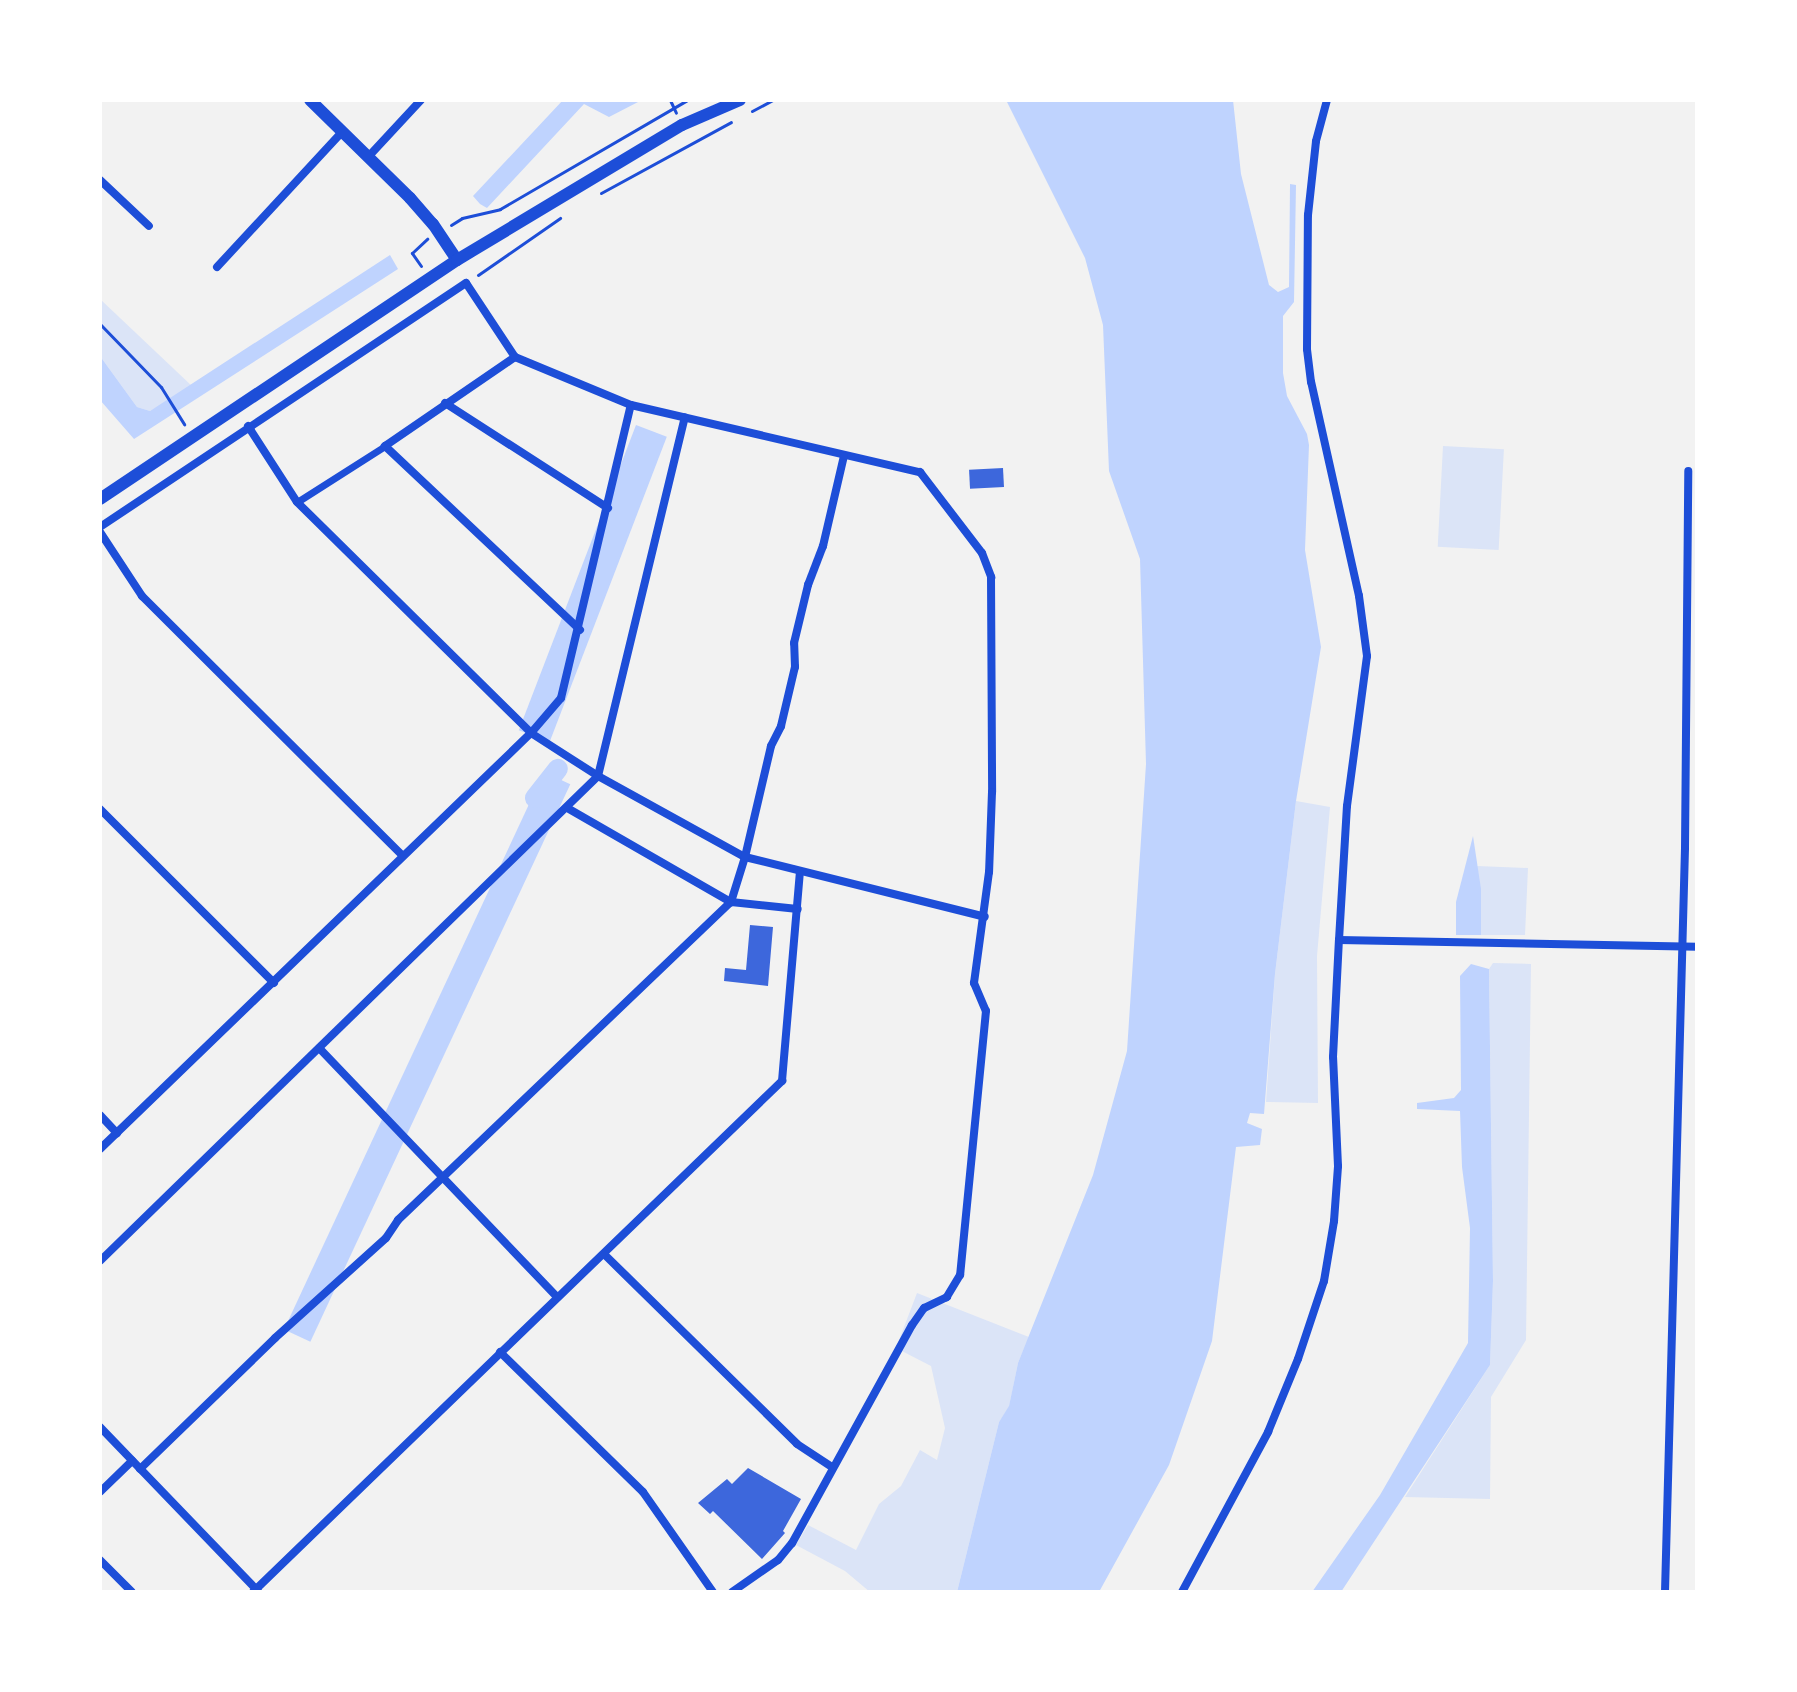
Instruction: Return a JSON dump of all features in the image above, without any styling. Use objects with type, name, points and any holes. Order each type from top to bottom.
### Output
[{"type":"street","points":[[310,100],[369,156],[439,232],[457,260]]},
{"type":"street","points":[[369,156],[421,100]]},
{"type":"street","points":[[100,499],[457,260],[682,125],[740,100]]},
{"type":"street","points":[[1182,1592],[1268,1432],[1307,1336],[1324,1281],[1334,1221],[1338,1166],[1333,1057],[1339,940],[1347,806],[1367,656],[1359,596],[1319,420],[1307,349],[1308,215],[1316,141],[1327,100]]},
{"type":"street","points":[[217,267],[343,131]]},
{"type":"street","points":[[100,180],[149,226]]},
{"type":"street","points":[[403,856],[142,596],[100,530],[248,426],[466,283],[515,357],[631,405],[920,472],[982,553],[991,577],[992,792],[985,917],[974,983],[986,1011],[960,1275],[947,1297],[924,1308],[912,1325],[792,1543],[778,1560],[732,1592]]},
{"type":"street","points":[[297,502],[515,357]]},
{"type":"street","points":[[445,403],[608,508]]},
{"type":"street","points":[[100,1149],[531,733],[561,698],[580,630],[631,405]]},
{"type":"street","points":[[100,1261],[569,809],[598,776],[685,417]]},
{"type":"street","points":[[248,426],[297,502],[531,733],[598,776],[745,857],[985,917]]},
{"type":"street","points":[[385,446],[580,630]]},
{"type":"street","points":[[140,1469],[286,1328],[386,1238],[398,1220],[443,1176],[731,902],[771,746],[781,726],[795,667],[794,643],[804,600],[823,546],[844,456]]},
{"type":"street","points":[[1665,1592],[1682,947],[1688,471]]},
{"type":"street","points":[[100,809],[274,983]]},
{"type":"street","points":[[569,809],[731,902],[798,909]]},
{"type":"street","points":[[100,1427],[256,1591],[782,1081],[800,873]]},
{"type":"street","points":[[1339,940],[1697,947]]},
{"type":"street","points":[[321,1050],[557,1297]]},
{"type":"street","points":[[100,1115],[117,1133]]},
{"type":"street","points":[[605,1255],[797,1444],[832,1467]]},
{"type":"street","points":[[500,1352],[643,1492],[713,1592]]},
{"type":"street","points":[[100,1492],[132,1461]]},
{"type":"street","points":[[100,1560],[132,1592]]},
{"type":"path","points":[[670,100],[673,106]]},
{"type":"path","points":[[429,279],[412,253],[414,248],[462,218],[500,209],[687,100]]},
{"type":"path","points":[[591,199],[692,145]]},
{"type":"path","points":[[466,283],[566,214]]},
{"type":"path","points":[[100,324],[170,398],[184,424]]},
{"type":"shaded area","points":[[100,299],[193,387],[150,411],[137,407],[100,356]]},
{"type":"shaded area","points":[[1443,446],[1504,449],[1499,550],[1438,547]]},
{"type":"shaded area","points":[[1296,801],[1330,807],[1317,956],[1318,1103],[1266,1102],[1275,974]]},
{"type":"shaded area","points":[[1477,866],[1528,868],[1525,935],[1481,935]]},
{"type":"shaded area","points":[[1493,963],[1531,964],[1526,1340],[1491,1397],[1490,1499],[1405,1497],[1490,1365],[1493,1281],[1489,969]]},
{"type":"shaded area","points":[[917,1293],[1029,1337],[1018,1363],[1009,1407],[999,1422],[957,1592],[870,1592],[845,1571],[796,1545],[808,1525],[856,1550],[879,1504],[901,1486],[920,1450],[937,1460],[945,1428],[931,1366],[896,1348]]},
{"type":"water","points":[[563,100],[640,101],[609,117],[584,104],[487,208],[480,204],[473,196]]},
{"type":"water","points":[[1006,100],[1233,100],[1241,174],[1269,285],[1278,292],[1289,287],[1290,184],[1296,185],[1294,302],[1283,316],[1283,373],[1287,396],[1307,434],[1309,445],[1305,550],[1321,647],[1296,801],[1275,974],[1264,1114],[1250,1113],[1247,1123],[1262,1129],[1260,1145],[1236,1147],[1212,1341],[1169,1465],[1099,1592],[957,1592],[999,1422],[1009,1406],[1018,1363],[1093,1175],[1127,1051],[1146,764],[1140,559],[1109,471],[1103,325],[1085,258]]},
{"type":"water","points":[[390,255],[398,269],[134,439],[100,400],[100,356],[137,407],[150,411]]},
{"type":"water","points":[[636,425],[667,437],[550,742],[519,730]]},
{"type":"water","points":[[544,772],[570,784],[310,1342],[284,1329]]},
{"type":"water","points":[[1473,836],[1481,889],[1481,935],[1456,935],[1456,902]]},
{"type":"water","points":[[1471,964],[1489,969],[1493,1281],[1490,1365],[1341,1592],[1312,1592],[1380,1495],[1468,1343],[1470,1228],[1462,1167],[1460,1111],[1417,1109],[1417,1103],[1454,1098],[1461,1090],[1460,976]]},
{"type":"building","points":[[1003,468],[1004,487],[970,489],[969,470]]},
{"type":"building","points":[[750,925],[773,927],[768,986],[724,981],[725,968],[746,970]]},
{"type":"building","points":[[748,1468],[801,1499],[783,1531],[785,1533],[762,1559],[713,1511],[710,1514],[698,1503],[727,1479],[732,1484]]},
{"type":"waterway","points":[[535,798],[558,769]]}]
